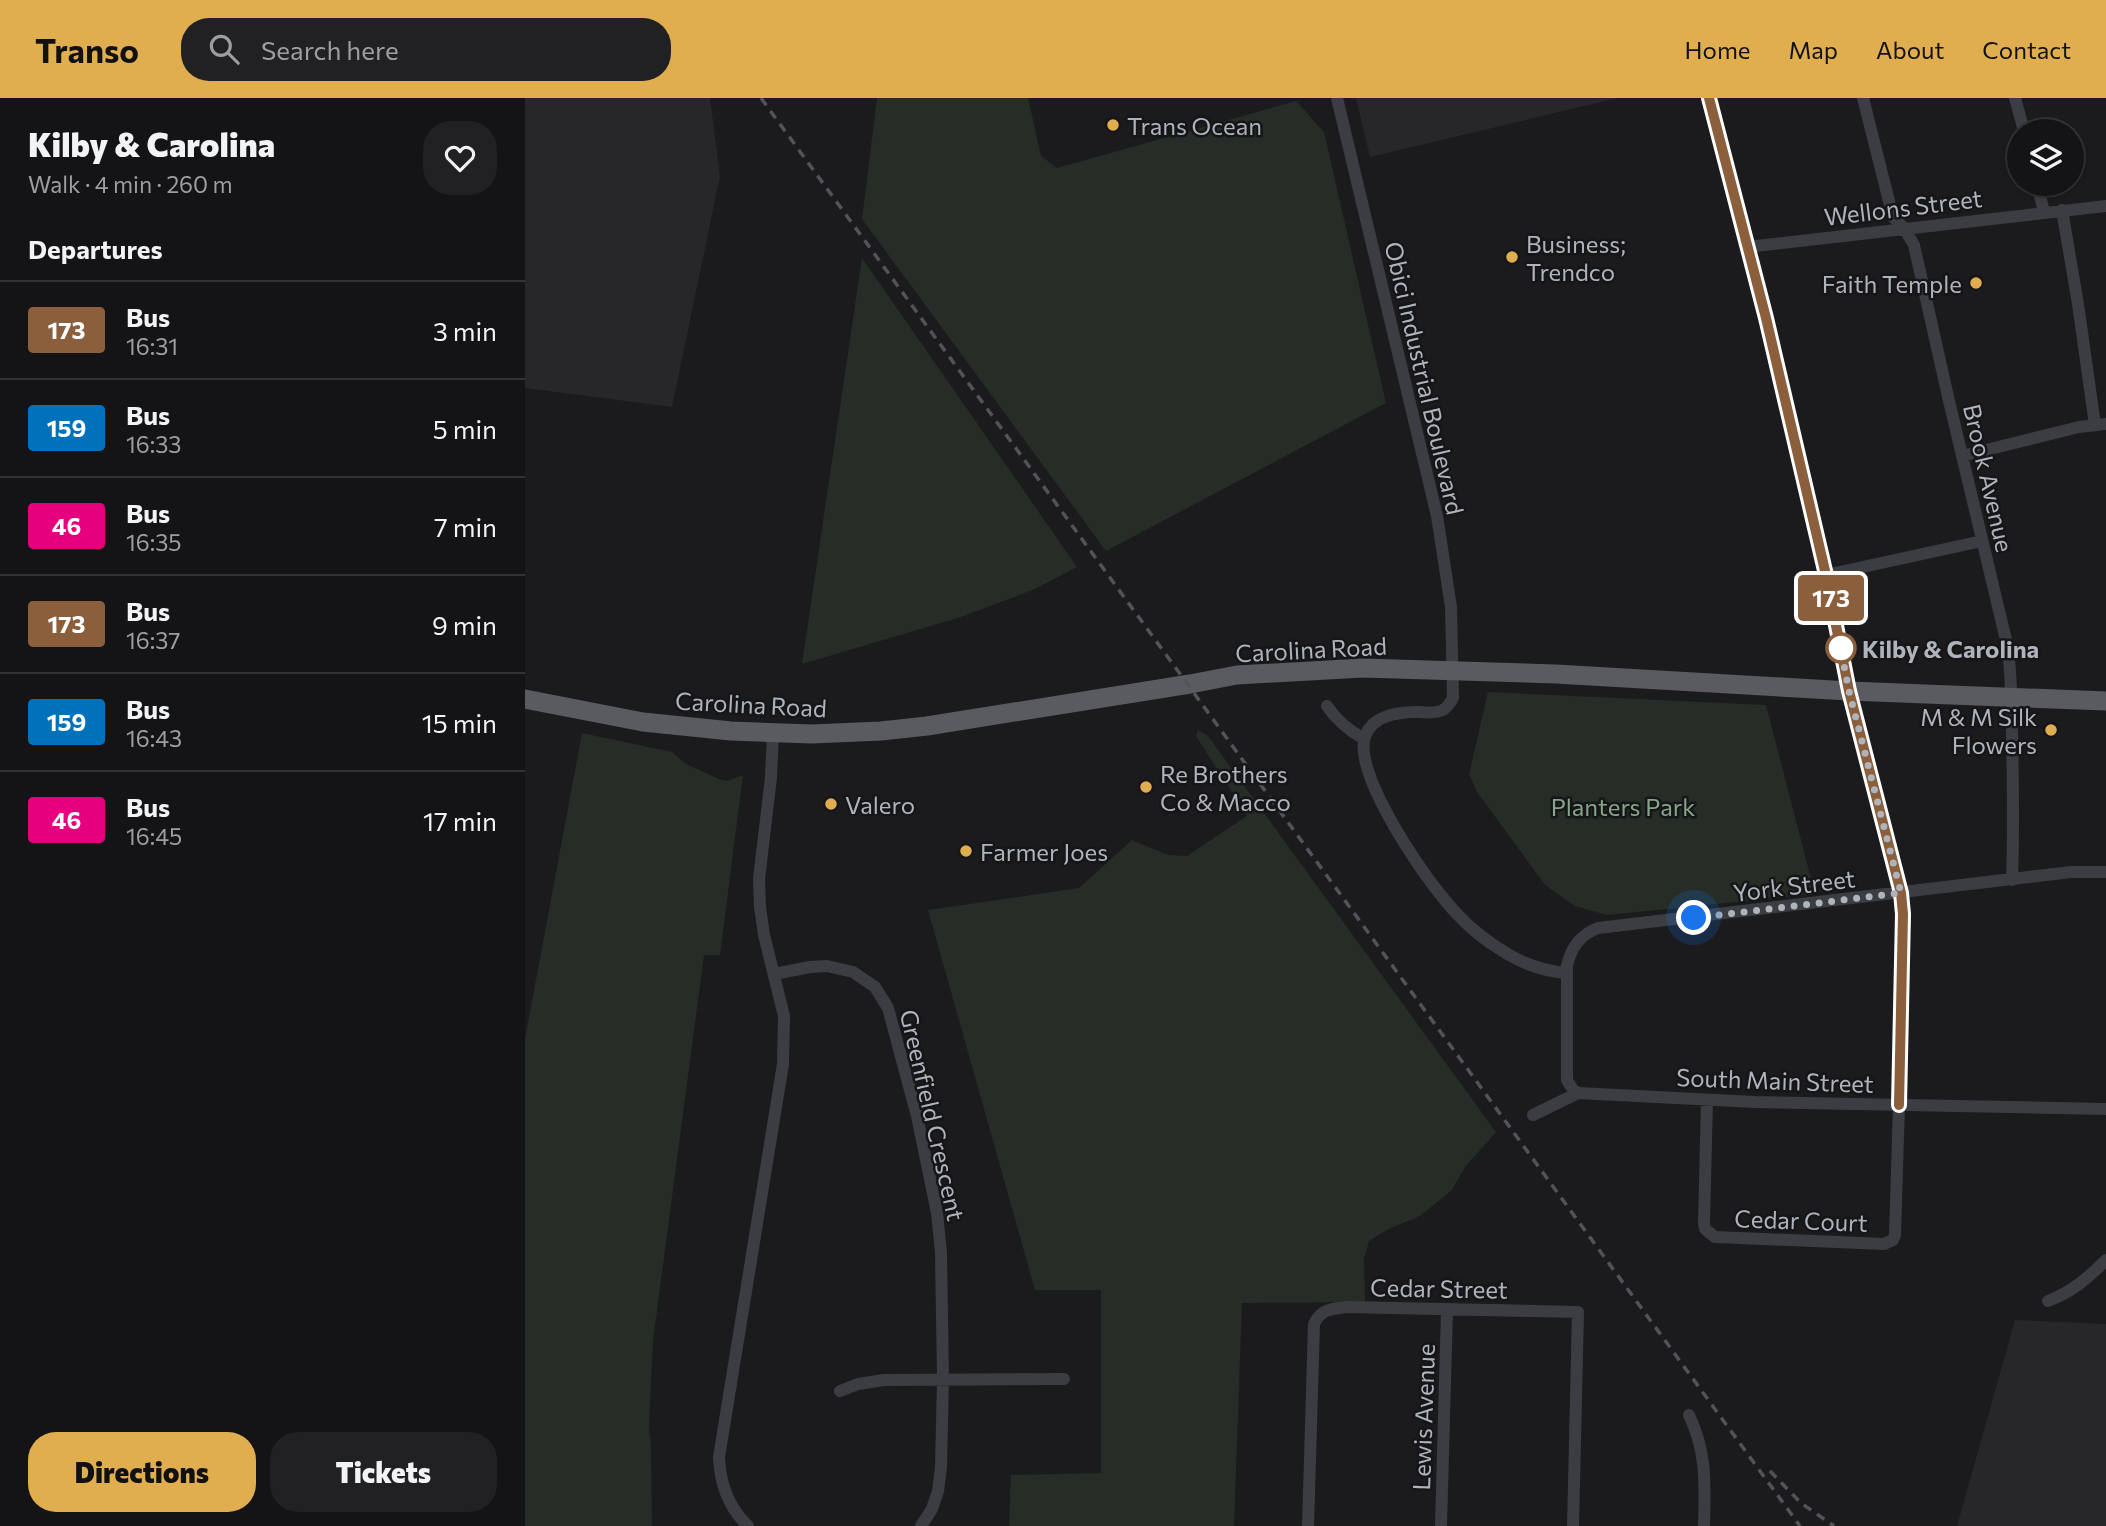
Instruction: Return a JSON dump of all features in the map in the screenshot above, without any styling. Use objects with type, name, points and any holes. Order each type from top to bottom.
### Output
[{"type":"main road","name":"Carolina Road","points":[[525,699],[643,722],[773,733],[871,731],[927,726],[1237,675],[1363,668],[1647,678],[1849,691],[2106,701]]},
{"type":"street","name":"Obici Industrial Boulevard","points":[[1336,98],[1437,516],[1451,607],[1453,698],[1446,708],[1437,712],[1413,712],[1382,718],[1372,725],[1364,739]]},
{"type":"street","points":[[1709,98],[1769,331],[1826,575],[1849,691],[1901,893],[1903,928],[1899,1105]]},
{"type":"street","name":"Brook Avenue","points":[[1863,98],[1893,217],[1904,228],[1914,245],[2007,644],[2012,674],[2012,880]]},
{"type":"street","points":[[2015,98],[2021,119]]},
{"type":"street","points":[[2040,196],[2044,212]]},
{"type":"street","name":"Wellons Street","points":[[1747,247],[2062,210],[2103,209]]},
{"type":"street","points":[[1962,456],[2101,424],[2062,210]]},
{"type":"street","points":[[1826,575],[1982,541]]},
{"type":"street","points":[[1327,706],[1346,729],[1364,739],[1363,749],[1369,773],[1382,805],[1440,894],[1458,915],[1496,947],[1520,962],[1567,973],[1567,1080],[1579,1094]]},
{"type":"street","points":[[748,1526],[731,1505],[724,1491],[719,1472],[719,1457],[783,1064],[784,1016],[764,935],[759,878],[771,777],[773,733]]},
{"type":"street","name":"York Street","points":[[1567,973],[1573,948],[1580,938],[1598,928],[2071,872],[2106,872]]},
{"type":"street","name":"Greenfield Crescent","points":[[774,974],[827,966],[853,971],[875,987],[888,1008],[916,1116],[937,1213],[941,1252],[941,1467],[932,1509],[921,1526]]},
{"type":"street","name":"South Main Street","points":[[1533,1115],[1579,1094],[1707,1100],[2106,1109]]},
{"type":"street","name":"Cedar Court","points":[[1707,1100],[1704,1223],[1708,1233],[1715,1237],[1884,1244],[1895,1235],[1899,1105]]},
{"type":"street","points":[[2048,1301],[2078,1286],[2106,1260]]},
{"type":"street","name":"Cedar Street","points":[[1308,1526],[1314,1324],[1317,1317],[1328,1309],[1378,1307],[1578,1312],[1573,1526]]},
{"type":"street","name":"Lewis Avenue","points":[[1441,1526],[1447,1310]]},
{"type":"street","points":[[840,1391],[877,1380],[1063,1379]]},
{"type":"street","points":[[1689,1415],[1700,1441],[1703,1457],[1704,1526]]},
{"type":"shaded area","points":[[525,98],[710,98],[720,176],[672,407],[525,388]]},
{"type":"shaded area","points":[[1356,98],[1618,98],[1370,157]]},
{"type":"shaded area","points":[[2015,1320],[2106,1324],[2106,1526],[1957,1526]]},
{"type":"green space","points":[[877,98],[1028,98],[1041,156],[1057,168],[1296,101],[1324,132],[1386,403],[1106,551],[862,219]]},
{"type":"green space","points":[[862,258],[1077,567],[1035,589],[961,617],[802,664]]},
{"type":"green space","name":"Planters Park","points":[[1488,692],[1766,705],[1815,894],[1607,915],[1575,906],[1545,885],[1477,792],[1469,774]]},
{"type":"green space","points":[[1198,730],[1208,736],[1496,1132],[1465,1167],[1452,1190],[1420,1216],[1388,1229],[1369,1241],[1364,1259],[1365,1302],[1242,1303],[1234,1526],[1009,1526],[1011,1475],[1101,1473],[1101,1290],[1035,1290],[928,910],[1079,888],[1132,840],[1168,855],[1187,856],[1247,816],[1196,736]]},
{"type":"green space","points":[[582,733],[672,752],[686,764],[719,779],[727,781],[743,775],[720,955],[704,955],[653,1341],[649,1428],[652,1526],[525,1526],[525,1039]]},
{"type":"railway","points":[[761,98],[1800,1526]]},
{"type":"railway","points":[[1770,1471],[1801,1503],[1834,1526]]},
{"type":"bus line","name":"173","points":[[1709,98],[1766,318],[1826,575],[1849,691],[1901,893],[1903,914],[1899,1105]]},
{"type":"place","name":"Trans Ocean","points":[[1113,125]]},
{"type":"place","name":"Business; Trendco","points":[[1512,257]]},
{"type":"place","name":"Faith Temple","points":[[1976,283]]},
{"type":"place","name":"Kilby & Carolina","points":[[1841,648]]},
{"type":"place","name":"M & M Silk Flowers","points":[[2051,730]]},
{"type":"place","name":"Re Brothers Co & Macco","points":[[1146,787]]},
{"type":"place","name":"Valero","points":[[831,804]]},
{"type":"place","name":"Farmer Joes","points":[[966,851]]},
{"type":"route","points":[[1694,918],[1901,893],[1849,691],[1840,645],[1841,648]]}]
